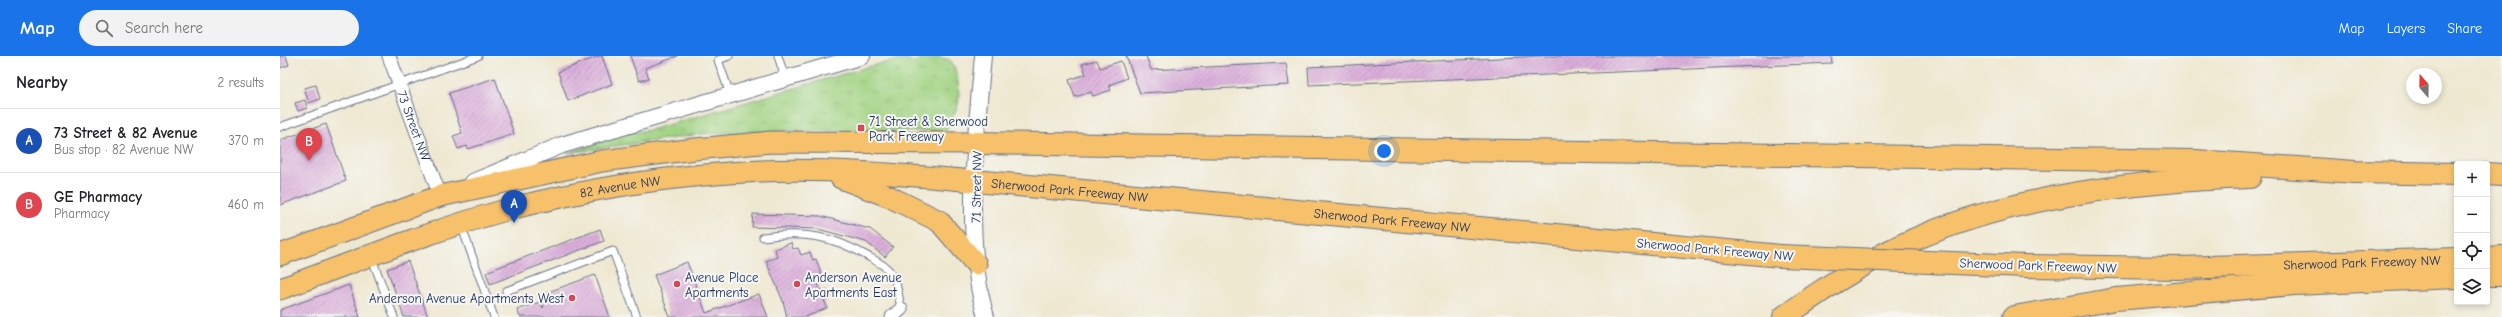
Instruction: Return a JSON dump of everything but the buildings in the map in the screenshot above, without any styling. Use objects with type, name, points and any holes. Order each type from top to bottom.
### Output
[{"type":"highway","points":[[976,143],[2188,160],[2355,172],[2454,174]]},
{"type":"highway","points":[[1784,317],[1826,287],[1913,240],[1983,214],[2123,186],[2192,179],[2355,172]]},
{"type":"highway","points":[[2490,174],[2502,175]]},
{"type":"highway","name":"Sherwood Park Freeway NW","points":[[975,181],[1781,256],[2026,266],[2179,268],[2454,259]]},
{"type":"highway","points":[[2490,258],[2502,257]]},
{"type":"highway","points":[[2490,276],[2502,275]]},
{"type":"highway","points":[[2014,317],[2116,299],[2294,284],[2454,277]]},
{"type":"main road","points":[[280,255],[440,196],[602,161],[695,149],[771,142],[976,143]]},
{"type":"main road","points":[[823,172],[890,197],[939,221],[976,264]]},
{"type":"main road","name":"82 Avenue NW","points":[[280,289],[460,223],[549,200],[629,184],[740,173],[823,172],[975,181]]},
{"type":"street","name":"73 Street NW","points":[[389,56],[440,196]]},
{"type":"street","points":[[440,196],[562,145],[862,56]]},
{"type":"street","name":"71 Street NW","points":[[983,56],[976,143],[975,181],[976,264],[986,317]]},
{"type":"lane","points":[[280,127],[478,56]]},
{"type":"lane","points":[[729,56],[718,60],[730,94]]},
{"type":"lane","points":[[778,56],[785,78]]},
{"type":"lane","points":[[460,223],[494,317]]},
{"type":"lane","points":[[763,237],[790,234],[809,235],[835,240],[854,248],[888,269],[896,280],[897,313]]},
{"type":"lane","points":[[506,291],[613,251],[638,317]]},
{"type":"lane","points":[[371,256],[394,317]]},
{"type":"green space","points":[[936,56],[950,60],[953,64],[959,92],[958,105],[955,113],[948,124],[947,130],[944,131],[788,131],[701,134],[567,153],[625,133],[650,130],[878,64],[907,59],[914,63],[921,59]]},
{"type":"place","name":"71 Street & Sherwood Park Freeway","points":[[861,128]]},
{"type":"place","name":"GE Pharmacy","points":[[309,161]]},
{"type":"place","name":"73 Street & 82 Avenue","points":[[514,223]]},
{"type":"place","name":"Avenue Place Apartments","points":[[677,284]]},
{"type":"place","name":"Anderson Avenue Apartments East","points":[[797,284]]},
{"type":"place","name":"Anderson Avenue Apartments West","points":[[572,298]]}]
